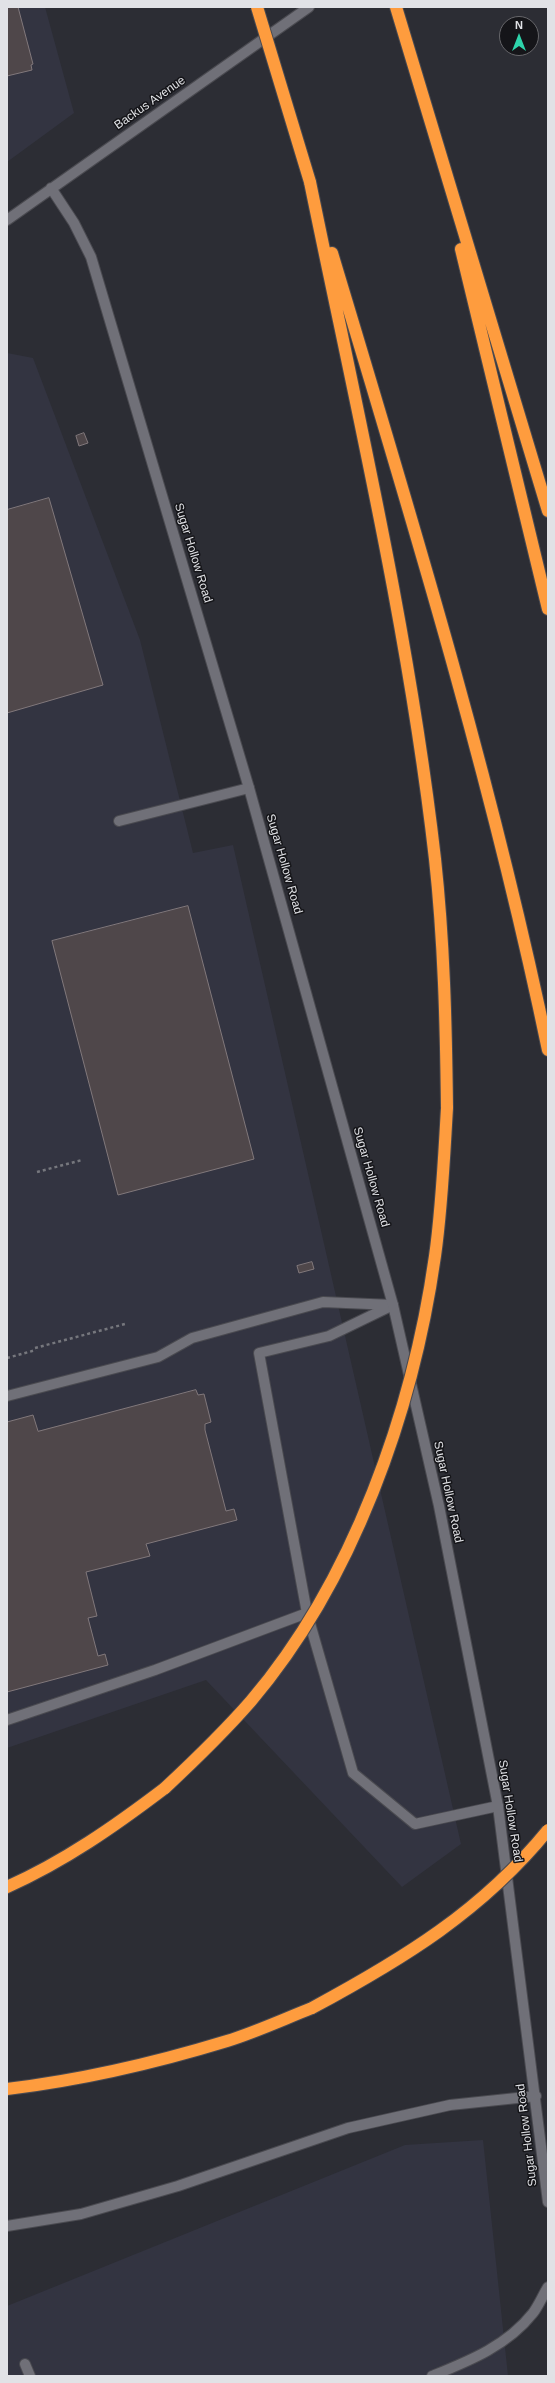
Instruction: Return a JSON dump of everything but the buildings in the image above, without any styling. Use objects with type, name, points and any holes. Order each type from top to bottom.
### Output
[{"type":"highway","points":[[257,7],[395,462],[460,688],[520,924],[548,1050]]},
{"type":"highway","points":[[396,7],[548,511]]},
{"type":"highway","points":[[429,118],[548,609]]},
{"type":"highway","points":[[7,1887],[41,1872],[106,1833],[165,1788],[209,1747],[241,1712],[290,1649],[326,1590],[359,1523],[381,1468],[400,1411],[422,1332],[435,1256],[447,1108],[442,948],[435,861],[423,768],[402,638],[310,182]]},
{"type":"highway","points":[[7,2089],[54,2084],[141,2065],[228,2040],[312,2008],[378,1973],[436,1936],[489,1892],[548,1830]]},
{"type":"street","name":"Backus Avenue","points":[[7,220],[309,7]]},
{"type":"street","name":"Sugar Hollow Road","points":[[51,188],[74,223],[91,257],[249,788],[393,1305],[439,1506],[498,1806],[536,2096],[548,2202]]},
{"type":"street","points":[[119,821],[249,788]]},
{"type":"street","points":[[7,1396],[158,1357],[192,1338],[323,1302],[393,1305]]},
{"type":"street","points":[[393,1305],[329,1336],[259,1353],[308,1613],[353,1773],[415,1824],[498,1806]]},
{"type":"street","points":[[7,1720],[155,1670],[308,1613]]},
{"type":"street","points":[[7,2226],[81,2214],[171,2188],[355,2127],[450,2105],[536,2096]]},
{"type":"street","points":[[432,2376],[482,2355],[508,2337],[533,2313],[548,2286]]},
{"type":"street","points":[[25,2364],[30,2376]]},
{"type":"path","points":[[37,1172],[82,1160]]},
{"type":"path","points":[[7,1358],[125,1324]]},
{"type":"shaded area","points":[[7,7],[45,7],[74,113],[7,162]]},
{"type":"shaded area","points":[[7,353],[33,358],[140,640],[193,853],[233,845],[461,1844],[402,1887],[206,1680],[7,1748]]},
{"type":"shaded area","points":[[483,2140],[508,2376],[7,2376],[7,2306],[405,2145]]}]
